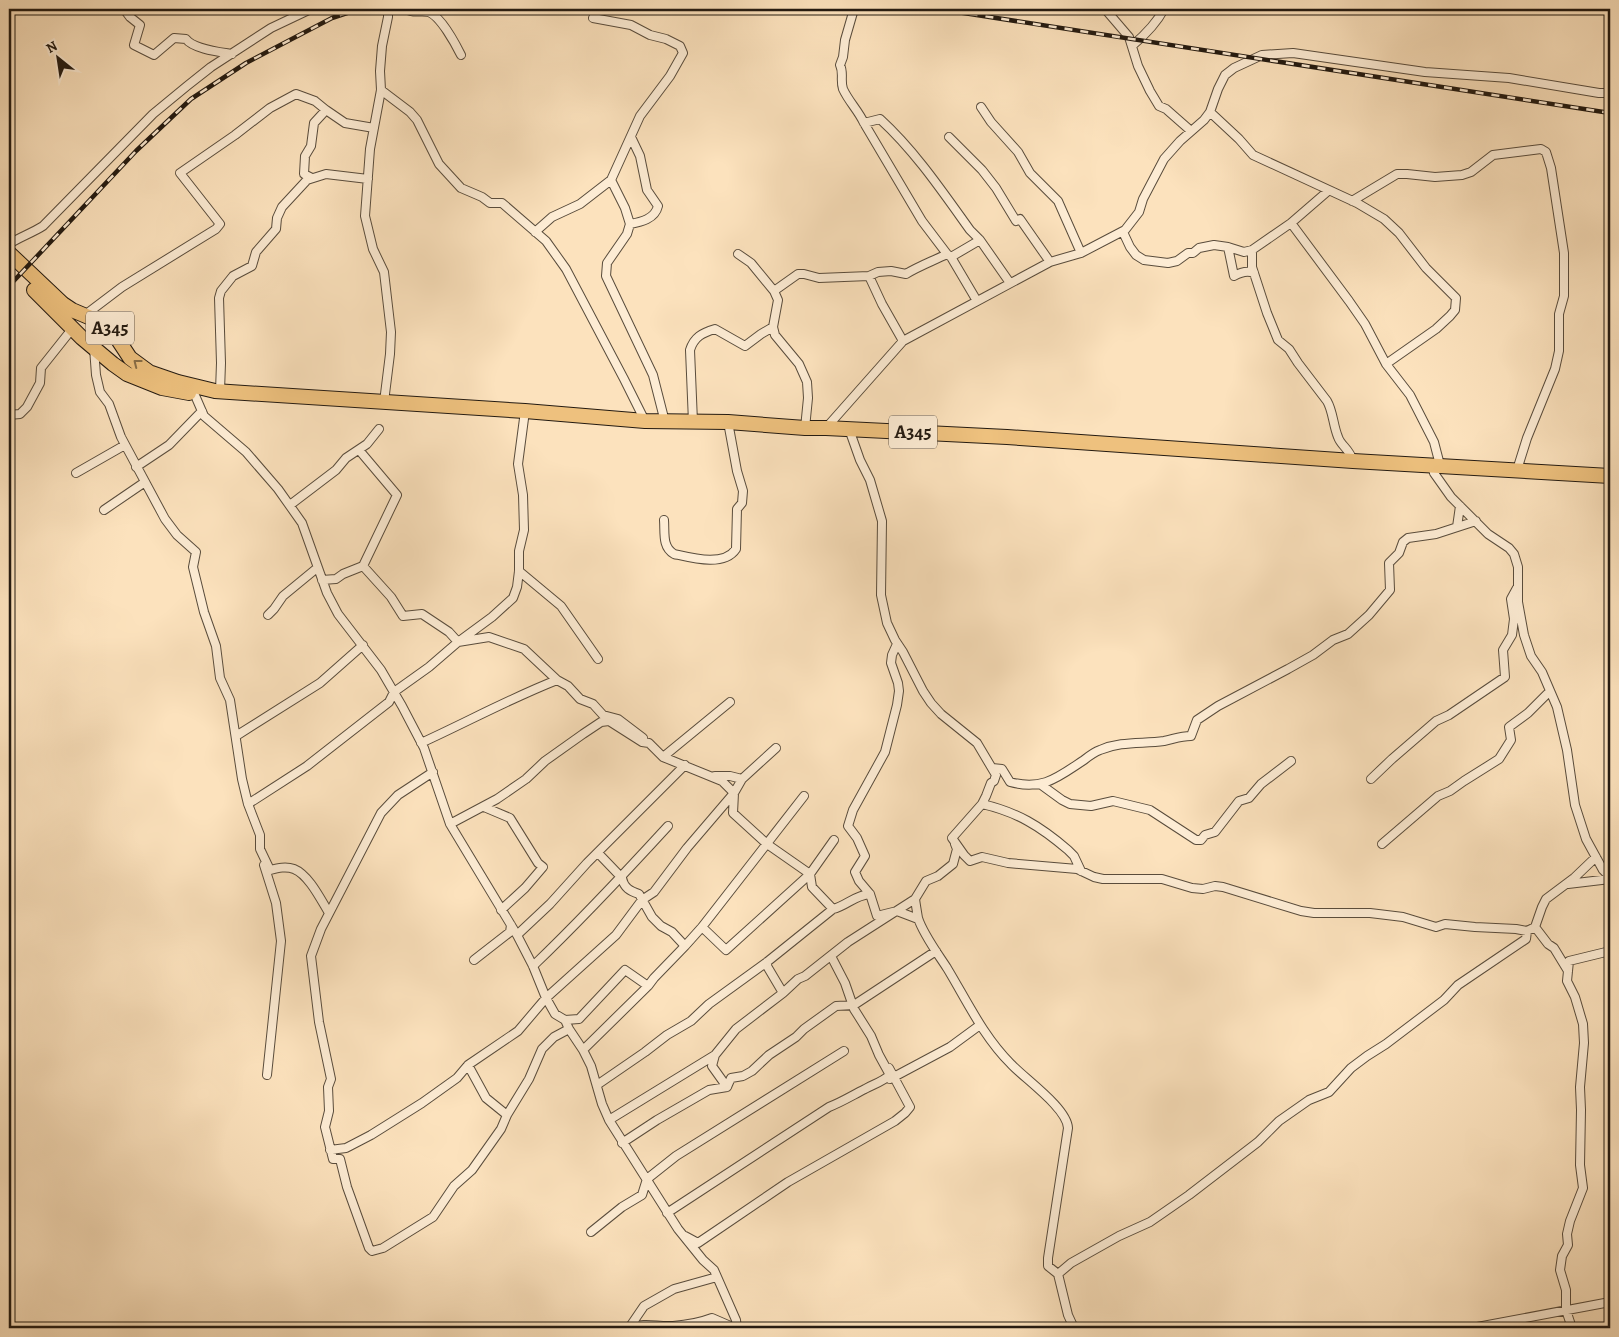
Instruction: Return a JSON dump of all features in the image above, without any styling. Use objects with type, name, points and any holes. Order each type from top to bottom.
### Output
[{"type":"highway","name":"A345","points":[[9,253],[53,296],[68,307],[105,324],[111,329],[130,358],[149,372],[178,382],[218,391]]},
{"type":"highway","name":"A345","points":[[9,266],[72,329],[127,374],[162,388],[194,393],[218,391],[525,411],[645,421],[728,422],[805,428],[1007,437],[1353,461],[1610,476]]},
{"type":"street","points":[[124,9],[140,25],[134,45],[154,55],[174,38],[186,39],[189,44],[232,54]]},
{"type":"street","points":[[9,244],[19,237],[32,234],[43,226],[153,114],[211,68],[271,28],[311,9]]},
{"type":"street","points":[[384,402],[391,348],[391,332],[384,272],[373,249],[365,216],[370,149],[381,90],[382,46],[388,9]]},
{"type":"street","points":[[406,9],[411,12],[427,12],[434,15],[440,21],[461,55]]},
{"type":"street","points":[[854,9],[840,65],[843,71],[841,79],[843,88],[851,104],[859,111],[864,124],[922,221],[949,256],[977,301]]},
{"type":"street","points":[[1105,9],[1130,37],[1138,66],[1159,106],[1166,109],[1191,131]]},
{"type":"street","points":[[1133,45],[1158,22],[1164,9]]},
{"type":"street","points":[[535,232],[552,217],[580,204],[611,180],[640,116],[670,76],[683,53],[680,46],[666,39],[650,35],[631,25],[593,18]]},
{"type":"street","points":[[826,428],[902,341],[1050,262],[1081,253],[1123,232],[1139,212],[1143,199],[1164,159],[1210,112],[1225,75],[1234,68],[1262,55],[1293,53],[1425,72],[1509,78],[1591,92],[1610,93]]},
{"type":"street","points":[[381,90],[417,120],[439,164],[461,188],[482,197],[490,203],[502,203],[546,241],[566,269],[645,421]]},
{"type":"street","points":[[85,316],[122,287],[216,229],[220,224],[180,173],[270,108],[296,94],[315,101],[346,123],[374,128]]},
{"type":"street","points":[[981,107],[991,122],[1018,152],[1030,172],[1058,202],[1081,253]]},
{"type":"street","points":[[312,178],[304,174],[305,156],[311,146],[314,123],[326,110]]},
{"type":"street","points":[[1210,112],[1245,144],[1254,155],[1352,201],[1384,219],[1399,233],[1426,268],[1456,298],[1455,310],[1450,316],[1436,329],[1386,364]]},
{"type":"street","points":[[864,124],[880,119],[899,137],[917,158],[970,230],[980,240],[1010,283]]},
{"type":"street","points":[[630,224],[642,222],[651,217],[657,212],[658,206],[647,190],[640,156],[631,137]]},
{"type":"street","points":[[950,137],[982,170],[996,188],[1016,221],[1020,219],[1050,262]]},
{"type":"street","points":[[1352,201],[1397,174],[1435,177],[1462,175],[1471,172],[1493,155],[1541,149],[1546,152],[1551,168],[1564,253],[1564,296],[1560,314],[1559,351],[1555,369],[1527,438],[1517,470]]},
{"type":"street","points":[[218,391],[221,363],[218,304],[221,291],[233,276],[252,266],[256,252],[276,229],[277,218],[282,207],[307,180],[326,174],[368,179]]},
{"type":"street","points":[[611,180],[625,208],[630,224],[627,234],[607,263],[606,276],[653,375],[665,422]]},
{"type":"street","points":[[1123,232],[1130,248],[1144,260],[1168,263],[1177,261],[1188,252],[1192,253],[1199,248],[1214,245],[1244,252],[1252,250],[1291,223],[1328,191]]},
{"type":"street","points":[[1291,223],[1365,324],[1386,364],[1410,395],[1434,442],[1436,465],[1434,473],[1439,482],[1488,534],[1509,548],[1514,554],[1518,567],[1518,602],[1524,635],[1531,656],[1542,672],[1557,707],[1563,731],[1575,805],[1586,839],[1603,870],[1610,878]]},
{"type":"street","points":[[774,291],[798,274],[819,278],[869,276],[878,272],[897,271],[906,274],[919,266],[927,265],[949,256],[980,240]]},
{"type":"street","points":[[1228,247],[1234,276],[1239,272],[1248,271],[1254,273]]},
{"type":"street","points":[[1252,250],[1252,267],[1278,340],[1289,349],[1327,401],[1338,439],[1350,452],[1353,461]]},
{"type":"street","points":[[738,254],[751,263],[774,291],[778,300],[773,327],[780,342],[799,364],[808,382],[805,428]]},
{"type":"street","points":[[869,276],[902,341]]},
{"type":"street","points":[[692,422],[690,350],[692,343],[697,337],[715,329],[745,346],[773,327]]},
{"type":"street","points":[[9,416],[20,414],[27,406],[40,383],[41,368],[72,329]]},
{"type":"street","points":[[94,348],[96,375],[100,392],[109,404],[125,445],[165,519],[177,535],[196,552],[193,568],[204,612],[216,646],[220,678],[230,700],[242,779],[248,804],[260,835],[260,849],[276,903],[281,941],[267,1075]]},
{"type":"street","points":[[194,393],[204,416],[246,452],[290,505],[302,523],[317,568],[338,614],[382,670],[394,692],[421,743],[433,772],[450,824],[517,935],[533,966],[546,998],[556,1014],[565,1020],[583,1050],[591,1066],[602,1104],[609,1120],[681,1234],[714,1270],[736,1320],[736,1328],[712,1318],[695,1324],[673,1326],[639,1324],[629,1328]]},
{"type":"street","points":[[136,467],[169,445],[202,411]]},
{"type":"street","points":[[248,804],[307,766],[389,702],[394,692],[507,605],[513,598],[517,587],[519,551],[524,530],[523,495],[518,464],[525,411]]},
{"type":"street","points":[[664,520],[665,546],[669,552],[712,560],[725,558],[732,554],[737,544],[737,509],[742,503],[743,491],[737,471],[728,422]]},
{"type":"street","points":[[290,505],[336,470],[346,458],[367,444],[378,429]]},
{"type":"street","points":[[849,429],[860,460],[870,480],[882,521],[881,595],[888,623],[897,644],[931,703],[941,714],[977,743],[996,775],[982,804],[952,838]]},
{"type":"street","points":[[76,473],[125,445]]},
{"type":"street","points":[[322,580],[336,579],[363,566],[397,495],[359,450]]},
{"type":"street","points":[[104,510],[145,482]]},
{"type":"street","points":[[1457,527],[1460,506]]},
{"type":"street","points":[[992,768],[1002,769],[1010,782],[1040,784],[1056,778],[1098,750],[1120,744],[1166,741],[1178,736],[1190,736],[1197,720],[1218,706],[1313,655],[1333,640],[1348,634],[1369,615],[1390,590],[1389,563],[1399,554],[1403,542],[1408,538],[1428,536],[1476,521]]},
{"type":"street","points":[[363,566],[391,598],[403,616],[422,614],[449,632],[458,642]]},
{"type":"street","points":[[268,615],[274,610],[282,596],[317,568]]},
{"type":"street","points":[[519,571],[560,606],[598,659]]},
{"type":"street","points":[[1371,780],[1436,721],[1449,716],[1505,677],[1503,650],[1512,635],[1514,619],[1511,599],[1518,586]]},
{"type":"street","points":[[458,642],[489,637],[524,649],[557,680],[568,686],[580,699],[593,704],[603,715],[618,718],[649,743],[663,758],[722,781],[734,793],[733,813],[767,844],[810,874]]},
{"type":"street","points":[[897,644],[891,663],[899,692],[885,752],[853,810],[848,826],[857,838],[865,856],[855,872],[859,881],[870,894],[877,916],[897,911],[918,919]]},
{"type":"street","points":[[236,736],[320,683],[363,645]]},
{"type":"street","points":[[421,743],[528,691],[557,680]]},
{"type":"street","points":[[1382,844],[1438,796],[1450,792],[1499,759],[1511,740],[1509,727],[1528,713],[1547,694],[1551,693]]},
{"type":"street","points":[[663,758],[730,702]]},
{"type":"street","points":[[450,824],[484,807],[511,790],[603,715]]},
{"type":"street","points":[[546,762],[600,722],[609,721],[642,742],[649,743]]},
{"type":"street","points":[[330,1150],[346,1148],[371,1135],[422,1103],[457,1078],[468,1065],[518,1031],[546,998],[616,935],[642,900],[654,892],[734,793],[742,780],[776,748]]},
{"type":"street","points":[[1040,784],[1070,804],[1091,806],[1113,801],[1150,810],[1196,840],[1200,840],[1205,835],[1215,832],[1239,800],[1249,798],[1261,784],[1291,761]]},
{"type":"street","points":[[517,935],[550,904],[685,765]]},
{"type":"street","points":[[433,772],[398,796],[381,813],[361,848],[321,929],[311,956],[319,1022],[330,1079],[328,1088],[329,1111],[325,1127],[333,1159],[340,1159],[347,1188],[367,1243],[372,1251],[383,1248],[433,1217],[454,1186],[472,1170],[501,1129],[542,1049],[554,1037],[569,1028]]},
{"type":"street","points":[[703,775],[730,776],[742,780]]},
{"type":"street","points":[[583,1050],[648,986],[702,927],[804,796]]},
{"type":"street","points":[[982,804],[1004,809],[1024,818],[1058,841],[1074,856],[1081,870]]},
{"type":"street","points":[[484,807],[510,818],[538,863],[543,867],[525,888],[501,910]]},
{"type":"street","points":[[533,966],[622,878],[668,826]]},
{"type":"street","points":[[952,838],[970,861],[982,857],[1008,862],[1081,870],[1094,877],[1103,879],[1162,879],[1192,888],[1223,887],[1301,911],[1314,913],[1370,913],[1403,917],[1436,927],[1445,924],[1527,931],[1535,927],[1546,900],[1566,885],[1596,856]]},
{"type":"street","points":[[609,1120],[715,1055],[736,1029],[798,979],[805,976],[848,942],[915,899],[926,881],[938,876],[953,864],[957,849],[952,838]]},
{"type":"street","points":[[702,927],[726,950],[810,874],[834,840]]},
{"type":"street","points":[[260,849],[270,870],[284,867],[295,869],[310,882],[329,913]]},
{"type":"street","points":[[598,853],[622,878],[623,883],[630,891],[639,894],[652,918],[672,932],[685,946]]},
{"type":"street","points":[[810,874],[812,887],[833,909]]},
{"type":"street","points":[[1566,885],[1610,878]]},
{"type":"street","points":[[597,1085],[667,1035],[691,1021],[709,1004],[767,962],[833,909],[862,895],[870,894]]},
{"type":"street","points":[[915,899],[918,919],[980,1025],[996,1048],[1030,1080],[1066,1119],[1068,1128],[1048,1266],[1058,1274],[1074,1328]]},
{"type":"street","points":[[474,960],[510,932],[510,925]]},
{"type":"street","points":[[1535,927],[1548,944],[1569,961]]},
{"type":"street","points":[[1058,1274],[1071,1263],[1118,1236],[1150,1222],[1189,1195],[1258,1142],[1279,1121],[1309,1100],[1329,1092],[1351,1068],[1437,1005],[1458,985],[1526,939],[1527,931]]},
{"type":"street","points":[[1554,948],[1568,971]]},
{"type":"street","points":[[727,1087],[730,1078],[743,1076],[752,1071],[769,1055],[836,1006],[854,1005],[936,951]]},
{"type":"street","points":[[1569,961],[1610,951]]},
{"type":"street","points":[[681,1234],[698,1243],[788,1182],[895,1120],[905,1113],[910,1106],[895,1077],[854,1009],[846,983],[831,956]]},
{"type":"street","points":[[1569,961],[1568,981],[1583,1024],[1584,1043],[1580,1087],[1582,1110],[1580,1165],[1582,1188],[1570,1221],[1567,1234],[1568,1245],[1562,1256],[1560,1270],[1566,1290],[1566,1310],[1572,1328]]},
{"type":"street","points":[[767,962],[783,993]]},
{"type":"street","points":[[565,1020],[579,1019],[625,970],[648,986]]},
{"type":"street","points":[[872,1089],[950,1047],[980,1025]]},
{"type":"street","points":[[667,1213],[829,1107],[882,1082],[890,1075],[873,1041]]},
{"type":"street","points":[[591,1232],[622,1207],[642,1195],[647,1179],[676,1156],[844,1051]]},
{"type":"street","points":[[715,1055],[712,1066],[727,1087]]},
{"type":"street","points":[[468,1065],[486,1098],[507,1115]]},
{"type":"street","points":[[622,1143],[709,1090],[727,1087]]},
{"type":"street","points":[[629,1328],[644,1306],[674,1289],[717,1276]]},
{"type":"street","points":[[1472,1328],[1610,1302]]},
{"type":"railway","points":[[9,286],[136,151],[191,99],[246,63],[332,18],[359,9]]},
{"type":"railway","points":[[938,9],[1610,113]]}]
